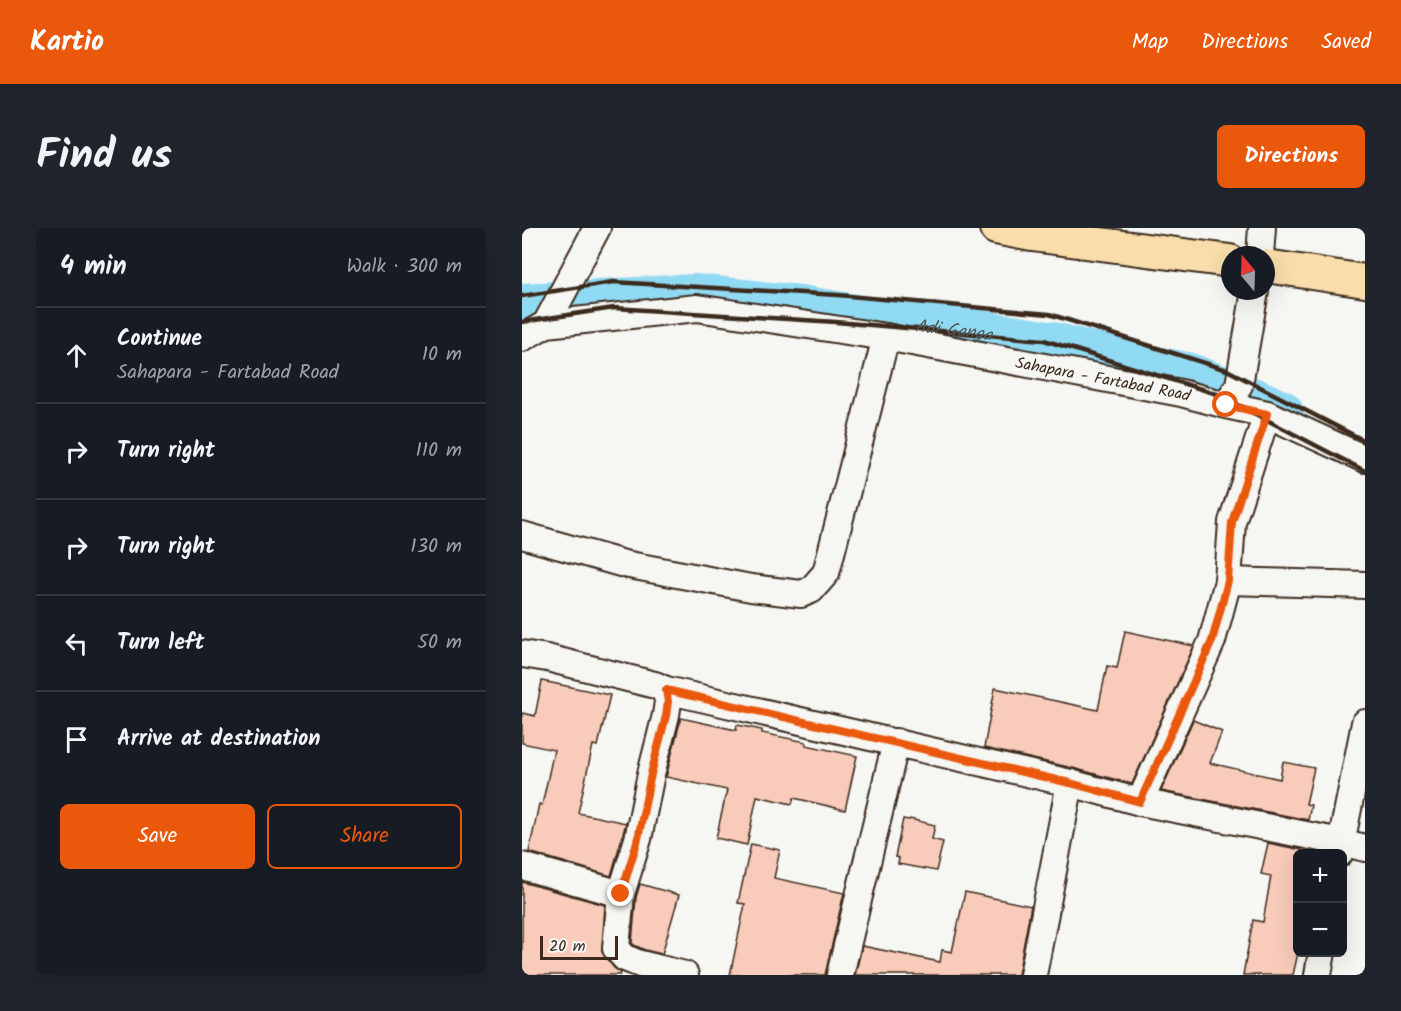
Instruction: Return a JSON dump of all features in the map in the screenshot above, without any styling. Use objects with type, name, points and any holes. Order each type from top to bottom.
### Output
[{"type":"main road","points":[[996,228],[1221,260]]},
{"type":"main road","points":[[1275,267],[1365,281]]},
{"type":"street","points":[[547,321],[597,228]]},
{"type":"street","points":[[1261,246],[1262,228]]},
{"type":"street","points":[[1226,405],[1239,385],[1255,300]]},
{"type":"street","name":"Sahapara - Fartabad Road","points":[[522,338],[547,321],[697,308],[886,337],[1181,393],[1267,414],[1365,459]]},
{"type":"street","points":[[522,535],[636,567],[751,588],[801,594],[811,590],[826,573],[886,337]]},
{"type":"street","points":[[1140,802],[1212,641],[1228,581],[1232,522],[1267,414]]},
{"type":"street","points":[[1228,581],[1365,585]]},
{"type":"street","points":[[522,654],[547,658],[655,685],[666,690],[1070,783],[1140,802],[1348,848],[1365,723]]},
{"type":"street","points":[[666,690],[668,702],[666,716],[638,839],[621,894],[616,948],[638,970],[685,975]]},
{"type":"street","points":[[840,975],[896,742]]},
{"type":"street","points":[[1033,975],[1070,783]]},
{"type":"street","points":[[522,866],[621,894]]},
{"type":"street","points":[[1318,975],[1321,957]]},
{"type":"building","points":[[1125,631],[1194,646],[1132,784],[984,748],[995,688],[1098,710],[1107,666],[1117,668]]},
{"type":"building","points":[[542,681],[610,695],[598,746],[593,745],[578,813],[626,823],[611,876],[529,852],[554,750],[522,743],[522,713],[535,716]]},
{"type":"building","points":[[681,718],[736,730],[737,725],[762,730],[762,733],[857,756],[845,810],[794,798],[792,804],[757,796],[747,845],[716,838],[727,790],[666,777]]},
{"type":"building","points":[[1193,720],[1222,732],[1210,763],[1280,779],[1283,762],[1314,768],[1306,804],[1311,805],[1308,820],[1161,791]]},
{"type":"building","points":[[903,819],[935,825],[932,839],[943,842],[936,871],[898,864],[899,858],[895,857]]},
{"type":"building","points":[[1268,843],[1297,849],[1293,849],[1293,957],[1297,957],[1293,975],[1243,975],[1253,920],[1263,922],[1271,876],[1261,874]]},
{"type":"building","points":[[751,844],[780,850],[774,878],[844,893],[825,975],[730,975],[745,904],[738,903]]},
{"type":"building","points":[[522,882],[605,905],[602,952],[614,968],[621,973],[620,975],[522,975]]},
{"type":"building","points":[[640,884],[679,895],[662,954],[645,950],[632,943],[636,897]]},
{"type":"building","points":[[965,892],[1031,906],[1018,975],[855,975],[862,946],[940,962],[942,950],[952,952]]},
{"type":"waterway","name":"Adi Ganga","points":[[522,306],[694,297],[800,308],[891,323],[976,332],[1053,345],[1134,365],[1187,375],[1281,413]]},
{"type":"railway","points":[[522,296],[613,282],[838,295],[1049,314],[1227,370],[1365,441]]},
{"type":"railway","points":[[522,322],[614,308],[836,322],[1044,340],[1217,394],[1365,471]]},
{"type":"route","points":[[621,894],[638,839],[666,716],[668,702],[666,690],[1070,783],[1140,802],[1212,641],[1228,581],[1232,522],[1267,414],[1226,405]]}]
